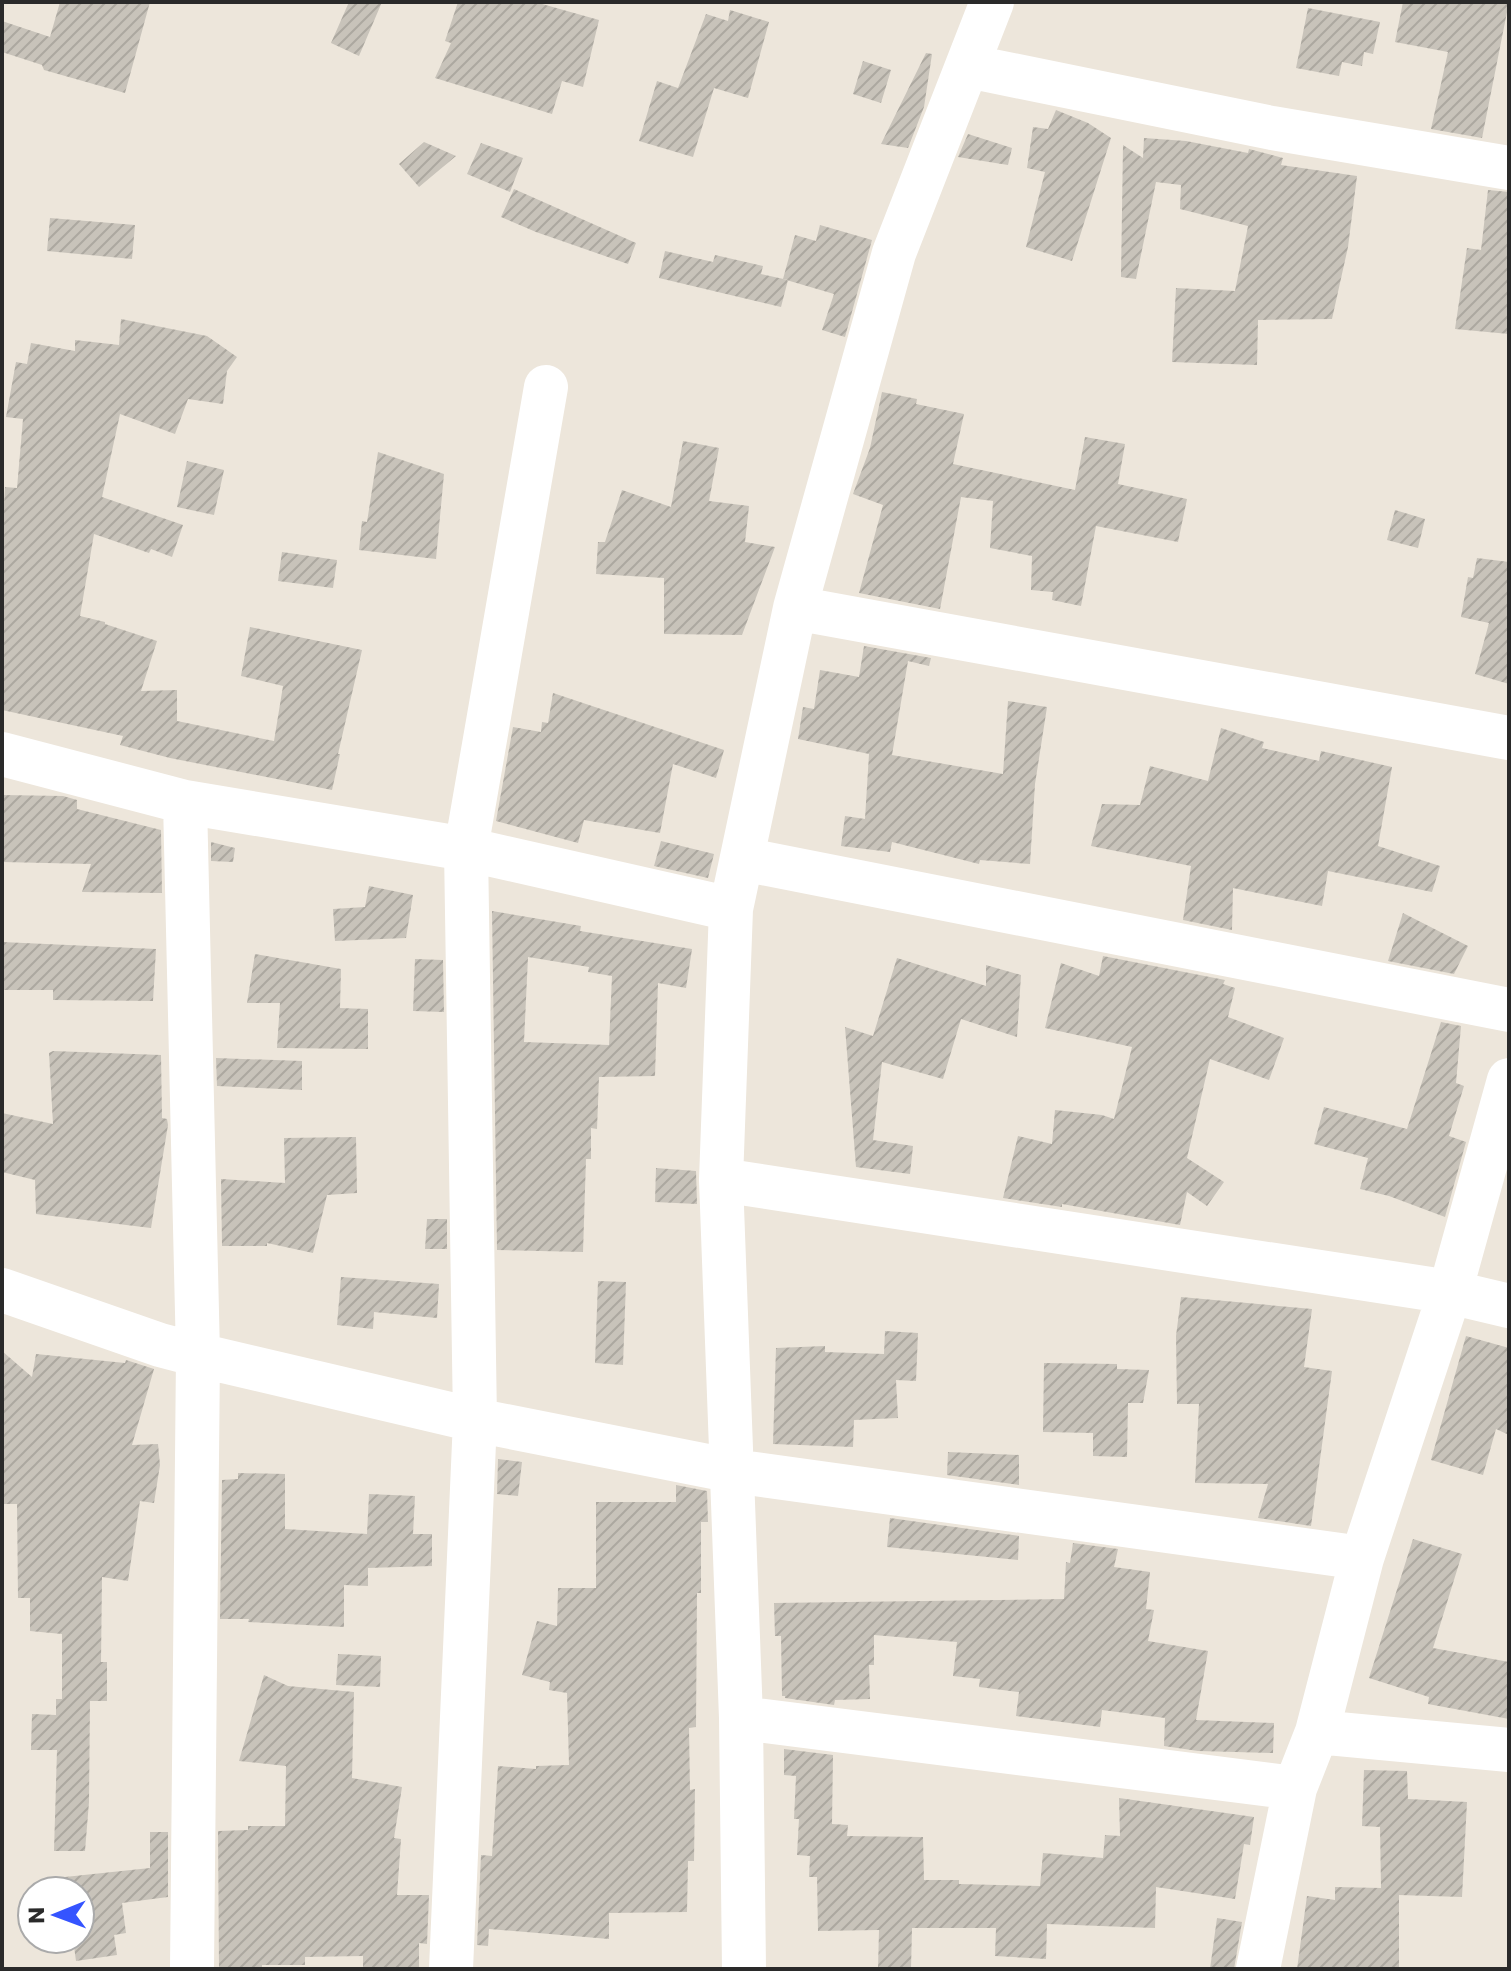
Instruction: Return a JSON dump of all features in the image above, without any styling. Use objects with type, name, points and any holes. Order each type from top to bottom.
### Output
[{"type":"street","points":[[744,1969],[741,1718],[721,1180],[731,909],[795,608],[894,253],[992,2]]},
{"type":"street","points":[[968,66],[1272,128],[1509,168]]},
{"type":"street","points":[[451,1969],[475,1420],[466,849],[546,387]]},
{"type":"street","points":[[795,608],[1509,738]]},
{"type":"street","points":[[2,754],[185,802],[466,849],[731,909]]},
{"type":"street","points":[[185,802],[198,1355],[192,1969]]},
{"type":"street","points":[[742,859],[1509,1010]]},
{"type":"street","points":[[1258,1969],[1295,1788],[1317,1732],[1362,1558],[1450,1292],[1509,1080]]},
{"type":"street","points":[[721,1180],[1450,1292],[1509,1306]]},
{"type":"street","points":[[2,1290],[160,1345],[198,1355],[475,1420],[733,1471],[1362,1558]]},
{"type":"street","points":[[741,1718],[1295,1788]]},
{"type":"street","points":[[1317,1732],[1509,1750]]},
{"type":"building","points":[[60,2],[150,2],[125,93],[44,70],[42,65],[2,52],[2,21],[50,37]]},
{"type":"building","points":[[349,2],[382,2],[359,56],[331,43]]},
{"type":"building","points":[[458,2],[535,2],[599,20],[583,87],[562,81],[552,114],[435,78],[451,43],[445,41]]},
{"type":"building","points":[[1403,2],[1509,2],[1482,138],[1431,129],[1448,52],[1395,42]]},
{"type":"building","points":[[1308,8],[1380,22],[1373,54],[1364,52],[1362,66],[1342,62],[1339,76],[1296,68]]},
{"type":"building","points":[[730,10],[769,22],[748,98],[714,88],[693,157],[639,141],[657,81],[678,88],[706,14],[728,21]]},
{"type":"building","points":[[926,53],[932,54],[924,107],[908,148],[881,144]]},
{"type":"building","points":[[863,61],[891,70],[881,103],[853,94]]},
{"type":"building","points":[[1056,110],[1088,123],[1111,138],[1072,261],[1026,247],[1045,172],[1027,168],[1033,127],[1048,129]]},
{"type":"building","points":[[968,134],[1012,148],[1008,165],[958,157]]},
{"type":"building","points":[[1144,138],[1186,141],[1248,153],[1249,149],[1283,158],[1281,165],[1357,176],[1348,247],[1332,319],[1258,320],[1257,365],[1172,362],[1176,288],[1235,291],[1248,226],[1180,209],[1181,185],[1156,182],[1136,279],[1121,277],[1123,145],[1143,158]]},
{"type":"building","points":[[424,142],[456,156],[419,187],[399,164]]},
{"type":"building","points":[[481,143],[523,158],[510,192],[467,174]]},
{"type":"building","points":[[514,189],[636,243],[628,264],[501,217]]},
{"type":"building","points":[[1488,190],[1509,192],[1509,334],[1455,329],[1467,248],[1481,250]]},
{"type":"building","points":[[50,218],[135,225],[132,259],[47,251]]},
{"type":"building","points":[[820,225],[872,240],[845,337],[822,330],[834,294],[783,279],[795,235],[816,241]]},
{"type":"building","points":[[665,251],[713,262],[715,255],[763,266],[761,274],[788,280],[781,307],[659,278]]},
{"type":"building","points":[[121,319],[207,336],[237,357],[227,371],[223,404],[188,399],[175,434],[120,414],[102,497],[183,525],[172,557],[151,549],[149,553],[94,534],[80,616],[157,641],[141,691],[177,690],[177,721],[274,741],[283,686],[241,676],[250,627],[362,650],[332,790],[170,758],[120,745],[123,736],[2,710],[5,487],[17,488],[23,419],[6,417],[16,362],[27,364],[31,343],[75,351],[75,340],[119,345]]},
{"type":"building","points":[[882,392],[917,399],[916,404],[964,414],[953,464],[1075,490],[1085,437],[1125,444],[1118,484],[1187,499],[1178,542],[1096,526],[1081,606],[1052,600],[1053,592],[1031,590],[1032,556],[990,548],[993,501],[961,497],[940,609],[859,593],[883,505],[853,494],[870,448]]},
{"type":"building","points":[[683,441],[719,448],[709,501],[749,506],[745,542],[775,547],[742,635],[664,634],[664,578],[596,574],[598,542],[605,542],[622,490],[671,507]]},
{"type":"building","points":[[378,452],[444,474],[436,559],[359,550],[362,521],[367,522]]},
{"type":"building","points":[[187,461],[224,470],[214,515],[177,507]]},
{"type":"building","points":[[1395,510],[1425,519],[1418,548],[1387,540]]},
{"type":"building","points":[[282,552],[337,560],[333,588],[278,581]]},
{"type":"building","points":[[1477,558],[1509,562],[1509,684],[1475,674],[1489,623],[1461,617],[1468,577],[1473,578]]},
{"type":"building","points":[[864,646],[931,658],[929,666],[908,661],[892,755],[1003,774],[1008,701],[1047,707],[1035,784],[1030,864],[980,860],[979,864],[892,842],[890,852],[841,846],[845,816],[865,819],[869,754],[798,739],[803,707],[814,709],[820,670],[859,677]]},
{"type":"building","points":[[553,693],[724,750],[716,778],[673,764],[660,833],[584,820],[578,843],[496,821],[513,727],[541,732],[542,722],[548,723]]},
{"type":"building","points":[[1221,728],[1264,742],[1262,748],[1319,761],[1321,751],[1392,767],[1378,846],[1440,866],[1432,892],[1328,871],[1322,906],[1233,888],[1232,930],[1183,920],[1191,866],[1091,846],[1102,804],[1140,805],[1150,766],[1208,781]]},
{"type":"building","points":[[2,795],[63,796],[77,800],[77,809],[161,830],[162,893],[82,892],[91,864],[2,862]]},
{"type":"building","points":[[661,841],[714,854],[708,878],[654,866]]},
{"type":"building","points":[[211,842],[235,848],[233,862],[211,861]]},
{"type":"building","points":[[369,886],[413,895],[406,938],[335,941],[333,909],[365,907]]},
{"type":"building","points":[[492,911],[581,926],[580,931],[692,949],[686,988],[658,983],[655,1076],[599,1077],[597,1129],[591,1128],[591,1159],[586,1159],[583,1252],[497,1250]],"holes":[[[528,957],[589,967],[588,972],[612,976],[609,1045],[524,1042]]]},
{"type":"building","points":[[1403,913],[1468,946],[1454,974],[1388,961]]},
{"type":"building","points":[[2,942],[156,949],[153,1001],[53,1000],[53,990],[2,990]]},
{"type":"building","points":[[255,954],[341,969],[340,1008],[368,1009],[368,1049],[277,1048],[280,1003],[247,1003]]},
{"type":"building","points":[[1103,956],[1225,980],[1223,984],[1235,988],[1228,1017],[1284,1038],[1269,1080],[1210,1059],[1187,1158],[1224,1182],[1207,1206],[1187,1192],[1180,1225],[1062,1204],[1062,1207],[1003,1198],[1018,1136],[1052,1144],[1055,1110],[1114,1119],[1132,1047],[1045,1028],[1061,963],[1099,976]]},
{"type":"building","points":[[897,958],[986,986],[986,965],[1021,975],[1017,1037],[961,1019],[943,1079],[882,1062],[873,1140],[913,1146],[910,1174],[856,1167],[845,1027],[873,1036]]},
{"type":"building","points":[[415,959],[443,960],[444,1012],[413,1011]]},
{"type":"building","points":[[1441,1022],[1461,1026],[1456,1083],[1464,1086],[1449,1136],[1466,1142],[1445,1217],[1389,1196],[1360,1189],[1368,1158],[1314,1144],[1324,1107],[1407,1129]]},
{"type":"building","points":[[49,1053],[161,1055],[162,1118],[167,1119],[168,1125],[151,1228],[36,1214],[35,1180],[2,1172],[2,1113],[53,1124]]},
{"type":"building","points":[[216,1058],[302,1061],[302,1090],[217,1086]]},
{"type":"building","points":[[356,1137],[357,1193],[327,1195],[313,1253],[267,1243],[267,1246],[222,1246],[221,1179],[285,1183],[284,1138]]},
{"type":"building","points":[[656,1168],[696,1171],[697,1204],[655,1202]]},
{"type":"building","points":[[427,1219],[447,1219],[447,1249],[425,1249]]},
{"type":"building","points":[[341,1277],[439,1284],[437,1318],[374,1312],[373,1329],[337,1325]]},
{"type":"building","points":[[598,1281],[626,1282],[623,1365],[595,1363]]},
{"type":"building","points":[[1181,1297],[1312,1309],[1304,1367],[1332,1371],[1311,1526],[1258,1518],[1268,1484],[1195,1483],[1199,1404],[1177,1404],[1176,1336]]},
{"type":"building","points":[[885,1331],[918,1333],[916,1381],[896,1380],[898,1418],[854,1420],[853,1447],[773,1444],[776,1348],[825,1346],[825,1352],[884,1354]]},
{"type":"building","points":[[1466,1336],[1509,1348],[1509,1435],[1496,1429],[1483,1475],[1431,1460]]},
{"type":"building","points":[[2,1351],[32,1377],[36,1354],[125,1363],[126,1360],[154,1369],[132,1445],[158,1444],[160,1465],[154,1503],[140,1501],[128,1581],[102,1577],[101,1662],[107,1662],[107,1701],[90,1701],[85,1851],[54,1851],[57,1750],[31,1750],[32,1714],[56,1715],[56,1699],[62,1699],[62,1634],[30,1631],[30,1598],[18,1598],[17,1504],[2,1504]]},
{"type":"building","points":[[1044,1363],[1117,1364],[1117,1369],[1149,1370],[1143,1403],[1128,1403],[1127,1457],[1093,1456],[1093,1433],[1043,1432]]},
{"type":"building","points":[[948,1452],[1019,1455],[1019,1485],[947,1475]]},
{"type":"building","points":[[498,1459],[522,1462],[518,1496],[497,1494]]},
{"type":"building","points":[[238,1473],[285,1474],[285,1529],[367,1534],[369,1494],[415,1496],[413,1534],[432,1534],[432,1566],[368,1568],[368,1586],[344,1585],[344,1627],[220,1619],[222,1480],[238,1479]]},
{"type":"building","points":[[676,1485],[707,1491],[708,1522],[701,1522],[696,1727],[689,1728],[690,1790],[695,1789],[694,1861],[688,1861],[687,1912],[609,1913],[609,1939],[489,1929],[488,1946],[477,1945],[481,1855],[492,1856],[498,1766],[536,1769],[536,1766],[569,1765],[567,1693],[549,1690],[550,1682],[522,1675],[537,1621],[557,1626],[558,1588],[596,1588],[596,1502],[676,1502]]},
{"type":"building","points":[[890,1518],[1019,1536],[1018,1560],[887,1547]]},
{"type":"building","points":[[1413,1539],[1462,1554],[1433,1648],[1509,1662],[1509,1719],[1428,1704],[1429,1697],[1369,1678]]},
{"type":"building","points":[[1073,1543],[1118,1549],[1114,1567],[1150,1572],[1146,1609],[1154,1610],[1148,1641],[1208,1651],[1196,1720],[1274,1723],[1273,1753],[1198,1751],[1164,1746],[1165,1718],[1102,1710],[1100,1727],[1016,1716],[1019,1692],[979,1687],[980,1679],[953,1676],[957,1642],[874,1635],[874,1665],[869,1665],[870,1699],[835,1700],[834,1705],[782,1696],[781,1636],[775,1636],[774,1603],[1064,1599],[1066,1562],[1070,1563]]},
{"type":"building","points":[[338,1654],[381,1656],[380,1687],[336,1685]]},
{"type":"building","points":[[264,1675],[288,1686],[354,1692],[352,1778],[402,1787],[394,1838],[401,1839],[397,1895],[429,1895],[427,1944],[419,1943],[419,1967],[363,1967],[363,1956],[305,1957],[305,1965],[219,1969],[218,1831],[248,1830],[248,1826],[285,1826],[286,1766],[239,1761]]},
{"type":"building","points":[[784,1749],[833,1755],[832,1824],[848,1825],[847,1836],[923,1837],[924,1880],[1040,1886],[1043,1853],[1103,1858],[1105,1835],[1120,1836],[1119,1798],[1254,1817],[1250,1845],[1244,1844],[1235,1899],[1156,1887],[1155,1928],[1047,1924],[1046,1959],[995,1956],[996,1928],[912,1928],[911,1969],[878,1969],[879,1930],[818,1931],[817,1877],[809,1877],[810,1856],[797,1855],[799,1819],[794,1819],[796,1776],[784,1775]]},
{"type":"building","points":[[1364,1770],[1407,1771],[1408,1799],[1467,1802],[1462,1897],[1399,1895],[1399,1969],[1297,1969],[1307,1896],[1335,1900],[1335,1887],[1381,1888],[1380,1827],[1362,1826]]},
{"type":"building","points":[[150,1832],[168,1832],[168,1897],[122,1903],[126,1933],[114,1935],[117,1955],[76,1961],[75,1955],[96,1955],[96,1875],[84,1875],[150,1868]]},
{"type":"building","points":[[1217,1918],[1242,1922],[1234,1969],[1210,1969]]}]
